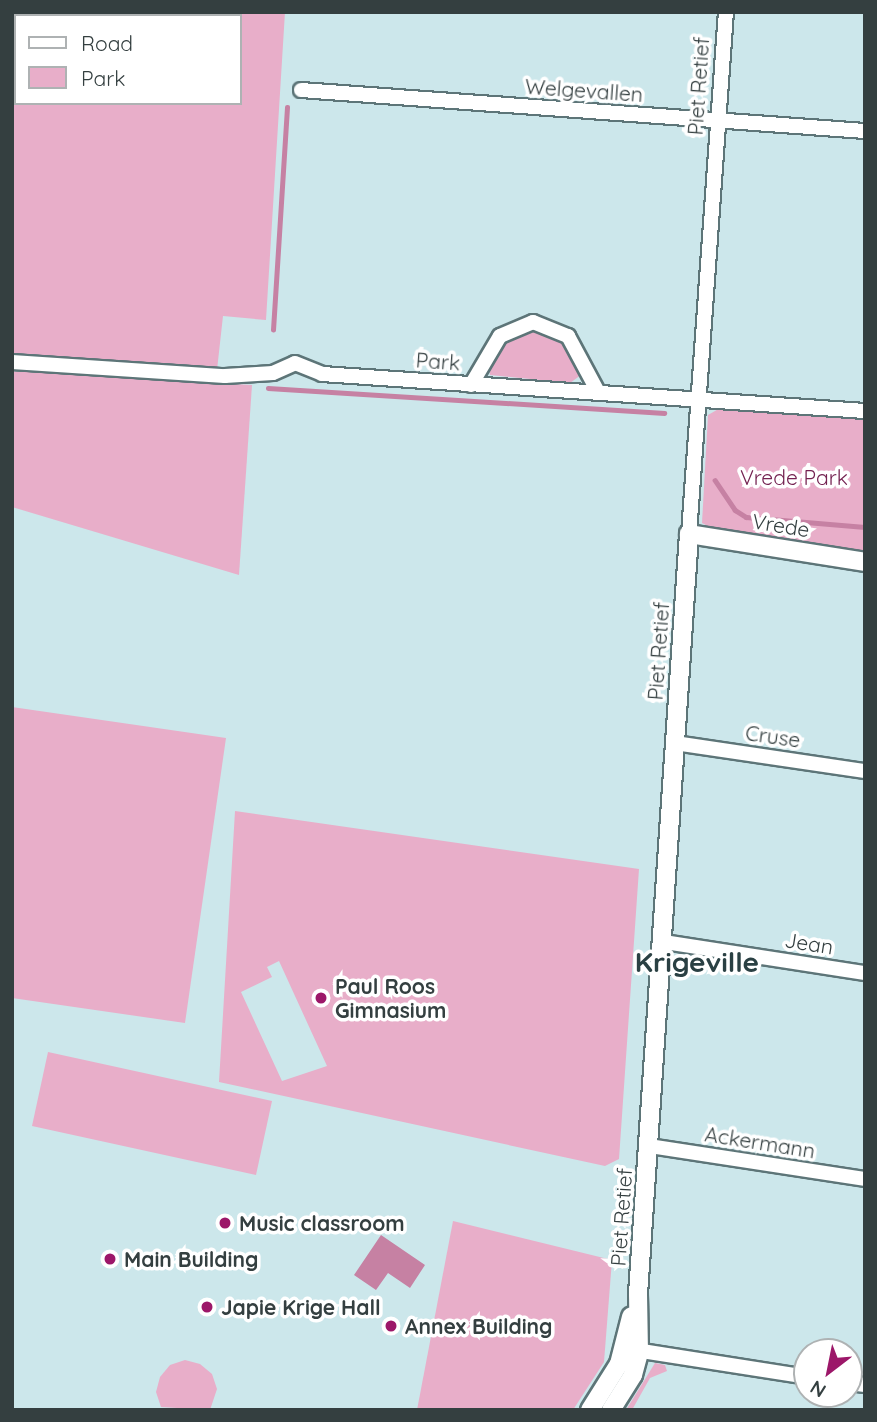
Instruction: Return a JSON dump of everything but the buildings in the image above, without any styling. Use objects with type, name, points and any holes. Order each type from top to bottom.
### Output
[{"type":"street","name":"Piet Retief","points":[[611,1410],[633,1375],[726,12]]},
{"type":"street","name":"Welgevallen","points":[[301,90],[865,131]]},
{"type":"street","points":[[471,384],[500,336],[533,322],[568,336],[597,390]]},
{"type":"street","name":"Park","points":[[12,362],[207,376],[273,373],[295,363],[322,374],[597,390],[865,411]]},
{"type":"street","name":"Vrede","points":[[689,534],[865,562]]},
{"type":"street","name":"Cruse","points":[[676,743],[865,771]]},
{"type":"street","name":"Jean","points":[[664,942],[865,973]]},
{"type":"street","name":"Ackermann","points":[[649,1146],[865,1179]]},
{"type":"street","name":"Piet Retief","points":[[590,1410],[633,1350]]},
{"type":"street","points":[[633,1350],[793,1375]]},
{"type":"green space","points":[[12,12],[285,12],[266,320],[223,316],[217,370],[12,355]]},
{"type":"green space","points":[[528,328],[567,341],[580,361],[581,375],[570,383],[490,375],[488,360],[511,332]]},
{"type":"green space","points":[[12,371],[252,385],[239,575],[12,507]]},
{"type":"green space","name":"Vrede Park","points":[[722,407],[865,416],[865,555],[715,530],[702,523],[708,415]]},
{"type":"green space","points":[[12,707],[226,738],[185,1023],[12,998]]},
{"type":"green space","points":[[235,811],[639,869],[619,1159],[605,1166],[219,1082]],"holes":[[[279,961],[327,1066],[282,1081],[241,992],[272,977],[267,967]]]},
{"type":"green space","points":[[48,1052],[272,1101],[256,1175],[32,1126]]},
{"type":"green space","points":[[453,1221],[612,1260],[604,1362],[573,1410],[417,1410]]},
{"type":"green space","points":[[185,1360],[200,1364],[212,1374],[217,1389],[210,1410],[161,1407],[156,1392],[160,1377],[170,1365]]},
{"type":"green space","points":[[655,1363],[665,1365],[667,1371],[650,1378],[632,1410],[626,1410]]},
{"type":"shaded area","points":[[381,1235],[425,1265],[410,1288],[388,1273],[376,1290],[354,1275]]},
{"type":"waterway","points":[[273,330],[287,107]]},
{"type":"waterway","points":[[268,388],[664,413]]},
{"type":"waterway","points":[[715,480],[735,510],[746,517],[865,527]]},
{"type":"place","name":"Paul Roos Gimnasium","points":[[321,998]]},
{"type":"place","name":"Music classroom","points":[[225,1223]]},
{"type":"place","name":"Main Building","points":[[110,1259]]},
{"type":"place","name":"Japie Krige Hall","points":[[207,1307]]},
{"type":"place","name":"Annex Building","points":[[391,1326]]},
{"type":"district","name":"Krigeville","points":[[697,962]]}]
